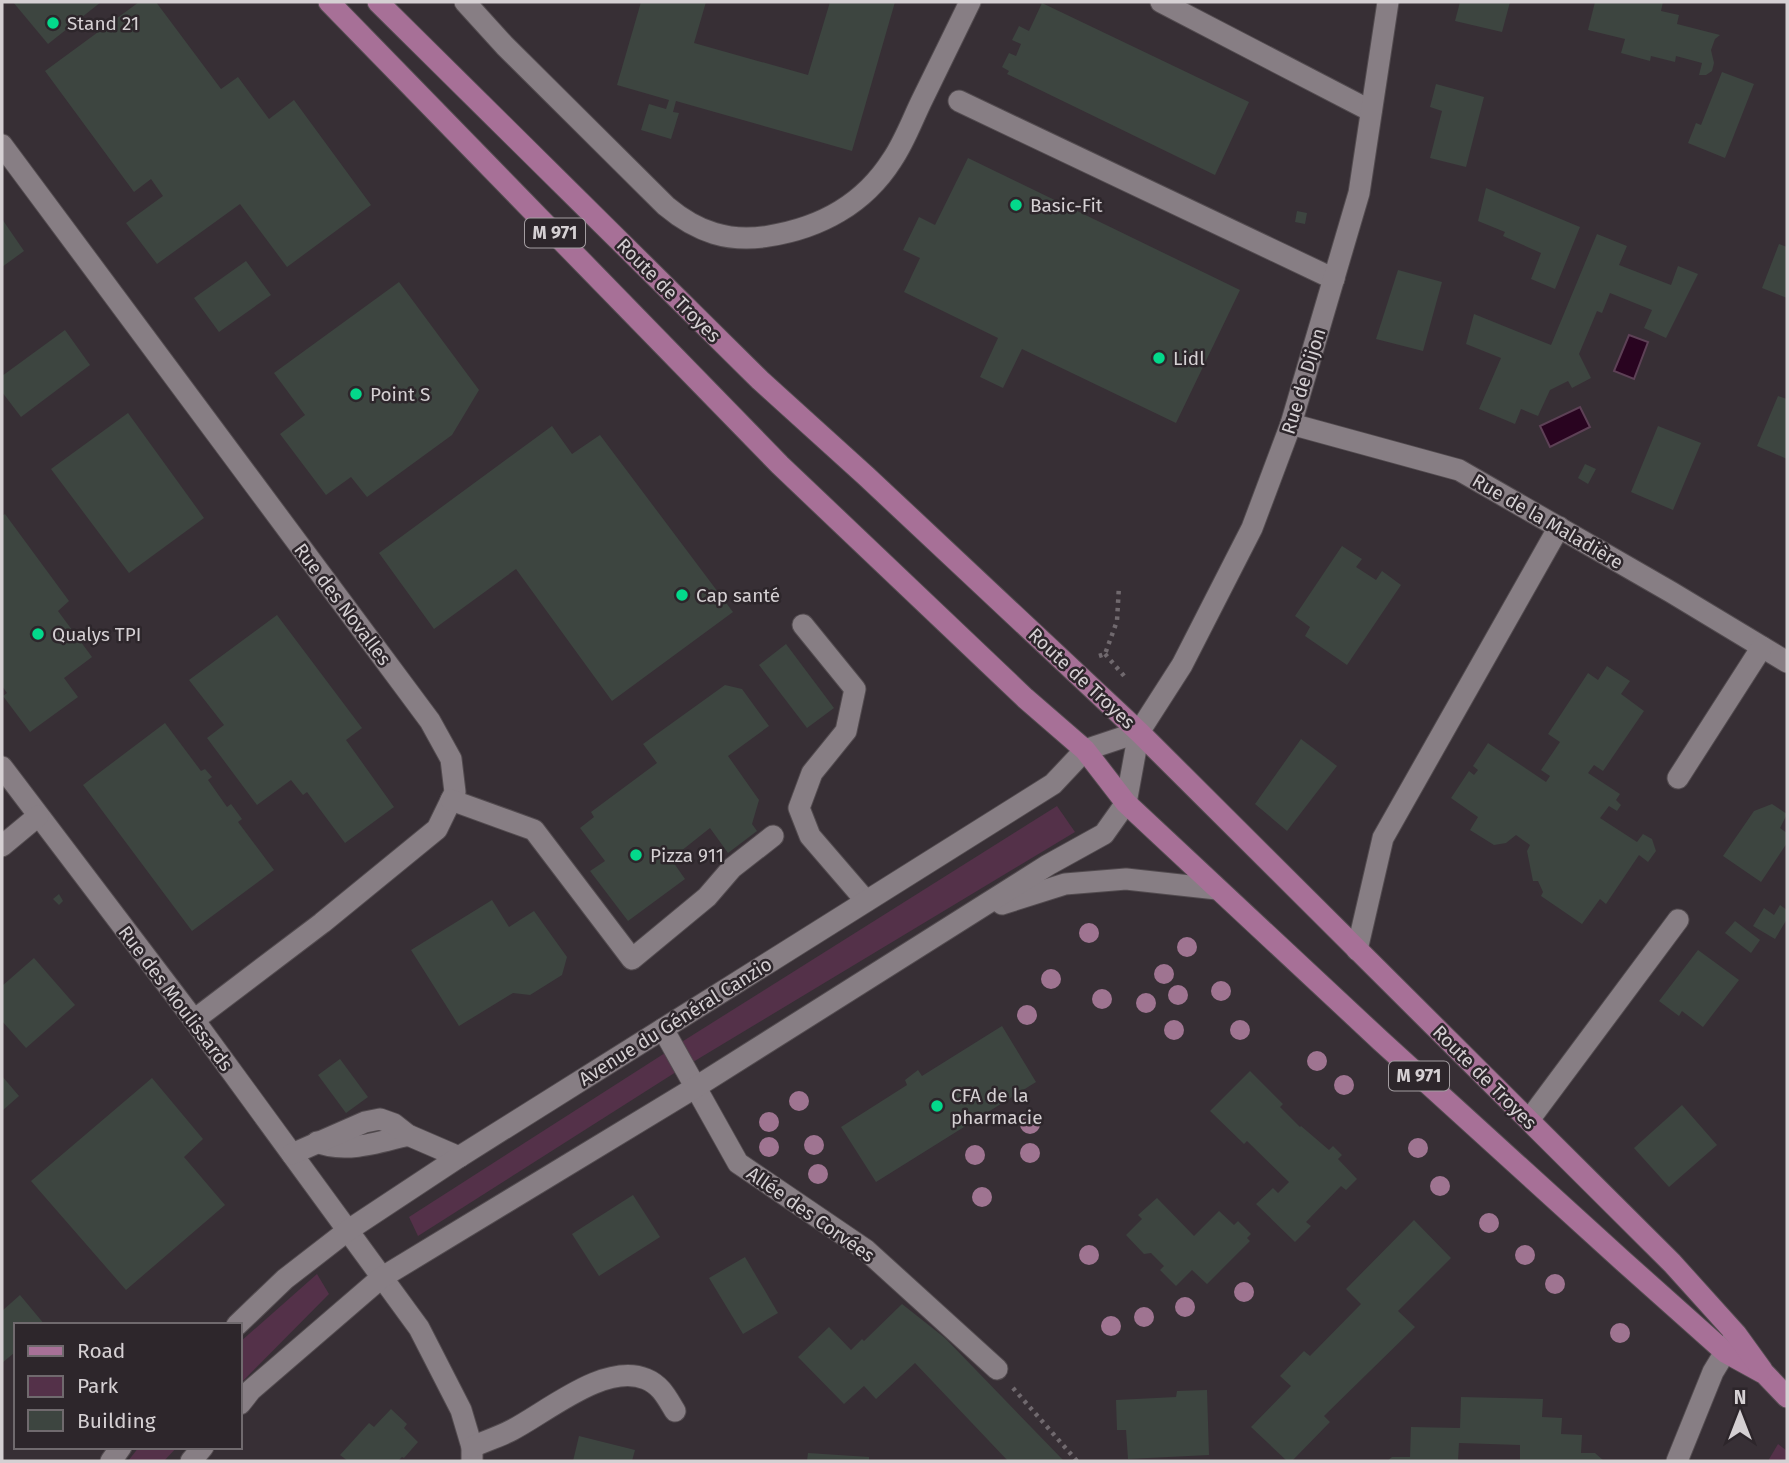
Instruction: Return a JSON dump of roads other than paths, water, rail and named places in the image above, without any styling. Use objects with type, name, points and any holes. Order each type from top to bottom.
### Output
[{"type":"main road","name":"M 971","points":[[329,2],[780,465],[1025,698],[1085,750],[1126,803],[1381,1041],[1730,1343],[1787,1397]]},
{"type":"main road","name":"Route de Troyes","points":[[378,2],[760,380],[866,476],[1133,739],[1357,950],[1529,1120],[1672,1263],[1730,1343]]},
{"type":"street","points":[[465,2],[505,46],[666,206],[685,222],[735,239],[791,232],[819,224],[850,204],[872,185],[893,159],[970,2]]},
{"type":"street","points":[[1161,2],[1371,111]]},
{"type":"street","name":"Rue de Dijon","points":[[1133,739],[1182,665],[1252,528],[1291,424],[1359,193],[1388,2]]},
{"type":"street","points":[[959,101],[1334,279]]},
{"type":"street","name":"Rue des Novalles","points":[[2,145],[429,721],[451,759],[455,792],[437,829],[322,923],[194,1020]]},
{"type":"street","name":"Rue de la Maladière","points":[[1291,424],[1459,470],[1787,662]]},
{"type":"street","points":[[1357,950],[1383,838],[1559,527]]},
{"type":"street","points":[[803,625],[855,689],[846,731],[812,773],[799,808],[810,836],[866,901]]},
{"type":"street","points":[[1678,778],[1762,647]]},
{"type":"street","name":"Avenue du Général Canzio","points":[[239,1323],[285,1279],[348,1231],[459,1157],[1053,783],[1085,750],[1133,739]]},
{"type":"street","points":[[242,1401],[251,1390],[381,1278],[696,1087],[1048,865],[1104,834],[1126,803],[1133,739]]},
{"type":"street","name":"Rue des Moulissards","points":[[2,767],[194,1020],[419,1328],[461,1410],[472,1454]]},
{"type":"street","points":[[451,800],[534,830],[632,959],[706,897],[732,868],[772,836]]},
{"type":"street","points":[[2,846],[38,816]]},
{"type":"street","points":[[973,914],[1065,884],[1126,879],[1217,889]]},
{"type":"street","points":[[1529,1120],[1678,920]]},
{"type":"street","name":"Allée des Corvées","points":[[663,1029],[738,1163],[866,1250],[997,1369]]},
{"type":"street","points":[[292,1154],[365,1122],[380,1119],[394,1124],[408,1135],[459,1157]]},
{"type":"street","points":[[1677,1461],[1713,1372],[1730,1343]]},
{"type":"street","points":[[472,1454],[591,1385],[615,1376],[635,1376],[652,1382],[660,1388],[675,1411]]},
{"type":"place","name":"Stand 21","points":[[53,23]]},
{"type":"place","name":"Basic-Fit","points":[[1016,205]]},
{"type":"place","name":"Lidl","points":[[1159,358]]},
{"type":"place","name":"Point S","points":[[356,394]]},
{"type":"place","name":"Cap santé","points":[[682,595]]},
{"type":"place","name":"Qualys TPI","points":[[38,634]]},
{"type":"place","name":"Pizza 911","points":[[636,855]]},
{"type":"place","name":"CFA de la pharmacie","points":[[937,1106]]}]
